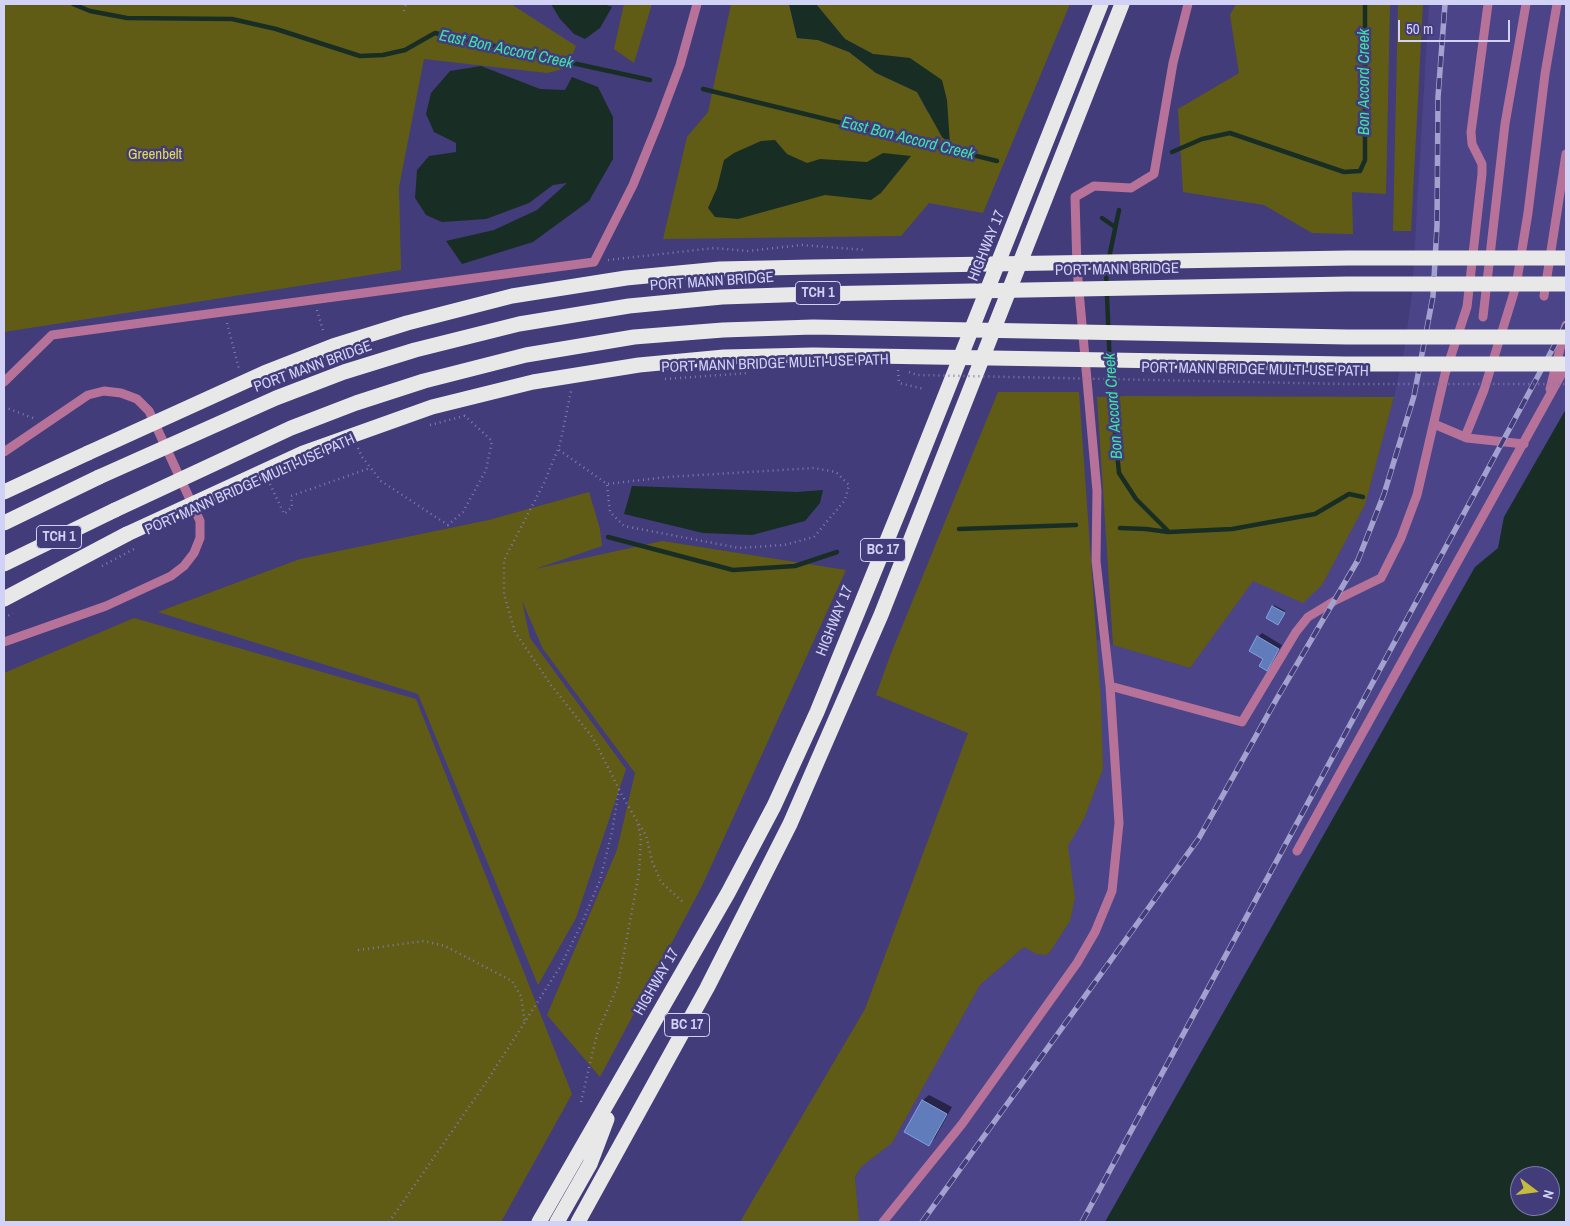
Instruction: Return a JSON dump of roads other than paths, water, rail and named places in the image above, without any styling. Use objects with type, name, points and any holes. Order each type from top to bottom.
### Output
[{"type":"highway","name":"HIGHWAY 17","points":[[539,1222],[728,893],[774,806],[817,712],[1101,4]]},
{"type":"highway","name":"BC 17","points":[[578,1222],[707,988],[790,824],[881,614],[1122,4]]},
{"type":"highway","points":[[4,492],[264,373],[334,346],[407,323],[512,296],[626,278],[720,269],[812,267],[1348,258],[1566,258]]},
{"type":"highway","name":"PORT MANN BRIDGE","points":[[4,523],[99,477],[276,398],[344,372],[415,350],[519,324],[630,306],[722,297],[822,293],[1347,284],[1566,284]]},
{"type":"highway","name":"TCH 1","points":[[4,564],[291,428],[364,400],[424,381],[526,355],[634,337],[723,330],[813,328],[1347,337],[1566,338]]},
{"type":"highway","points":[[4,599],[127,534],[303,453],[413,414],[533,382],[639,365],[724,358],[813,355],[1346,364],[1566,365]]},
{"type":"highway","points":[[558,1222],[590,1164],[623,1076]]},
{"type":"lane","points":[[4,382],[52,336],[594,262],[633,185],[659,121],[680,65],[697,4]]},
{"type":"lane","points":[[883,1222],[962,1124],[1077,963],[1095,932],[1112,890],[1119,822],[1110,686],[1096,561],[1097,491],[1077,269],[1075,198],[1094,186],[1132,188],[1154,174],[1173,63],[1188,4]]},
{"type":"lane","points":[[1110,686],[1242,722],[1296,632],[1308,617],[1336,600],[1381,578],[1401,538],[1417,495],[1445,374],[1467,307],[1482,174],[1482,164],[1472,144],[1471,132],[1488,4]]},
{"type":"lane","points":[[1483,317],[1505,124],[1526,4]]},
{"type":"lane","points":[[1465,437],[1484,390],[1516,286],[1528,213],[1545,74],[1557,4]]},
{"type":"lane","points":[[1544,296],[1558,216],[1566,154]]},
{"type":"lane","points":[[1546,404],[1566,325]]},
{"type":"lane","points":[[1297,851],[1524,444],[1566,365]]},
{"type":"lane","points":[[4,452],[88,395],[104,391],[122,393],[137,399],[149,411],[200,521],[200,538],[194,553],[184,566],[171,576],[106,606],[4,642]]},
{"type":"lane","points":[[1434,424],[1465,437],[1524,444]]},
{"type":"waterway","name":"East Bon Accord Creek","points":[[73,4],[90,11],[127,18],[232,19],[276,29],[360,56],[383,55],[405,50],[435,33],[650,80]]},
{"type":"waterway","name":"Bon Accord Creek","points":[[1172,152],[1202,139],[1230,133],[1344,172],[1360,171],[1365,160],[1365,4]]},
{"type":"waterway","name":"East Bon Accord Creek","points":[[703,89],[997,161]]},
{"type":"waterway","name":"Bon Accord Creek","points":[[1119,210],[1106,272],[1111,392],[1119,473],[1136,499],[1169,532],[1232,529],[1315,514],[1349,494],[1363,497]]},
{"type":"waterway","name":"East Bon Accord Creek","points":[[1102,218],[1115,227]]},
{"type":"waterway","points":[[959,529],[1076,525]]},
{"type":"waterway","points":[[1120,528],[1168,532]]},
{"type":"waterway","points":[[608,537],[733,570],[795,566],[837,552]]},
{"type":"railway","points":[[922,1222],[1199,838],[1276,700],[1358,560],[1384,494],[1414,396],[1433,296],[1437,226],[1438,97],[1445,4]]},
{"type":"railway","points":[[1082,1222],[1566,324]]},
{"type":"park label","name":"Greenbelt","points":[[155,155]]}]
